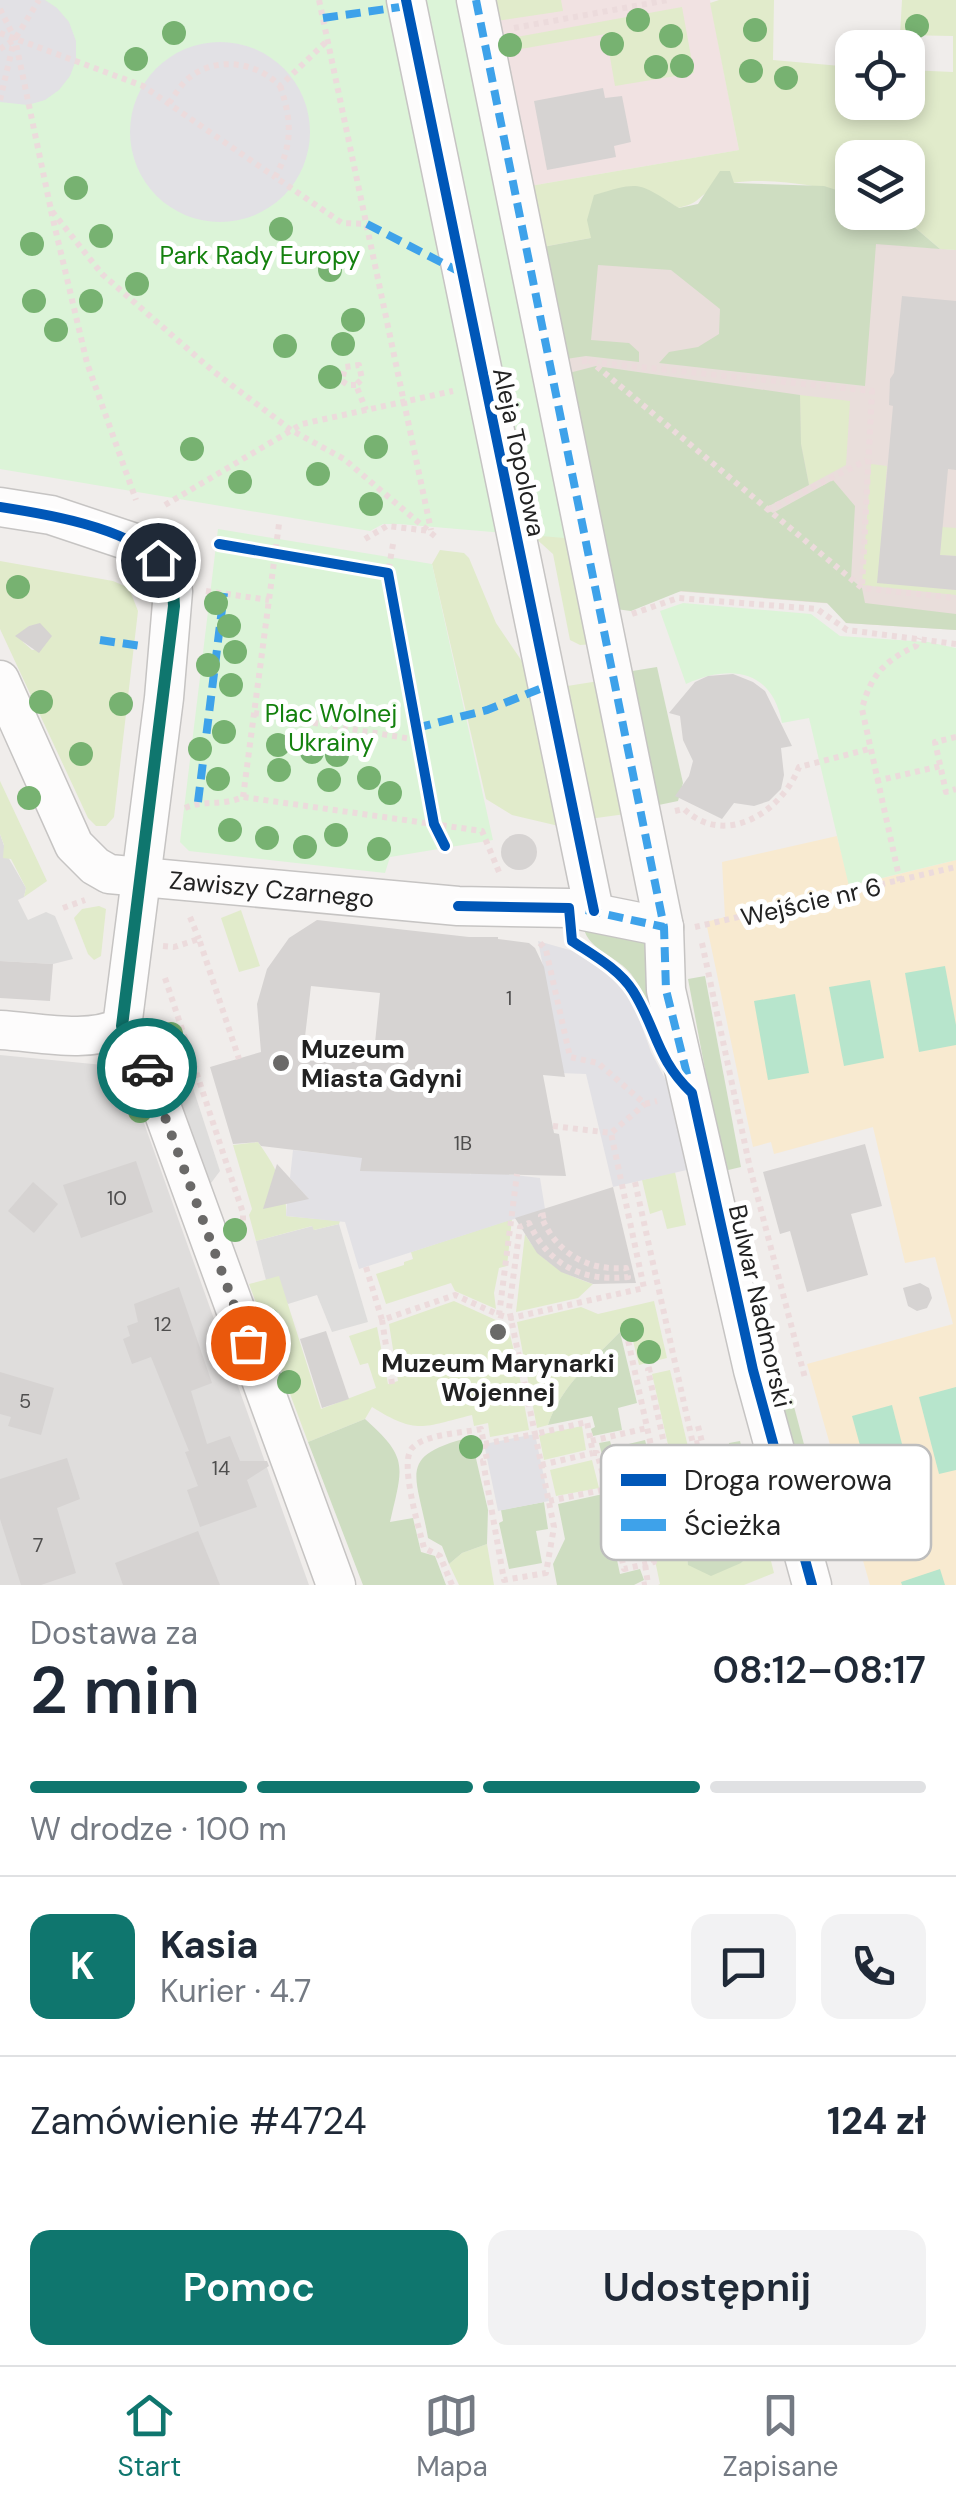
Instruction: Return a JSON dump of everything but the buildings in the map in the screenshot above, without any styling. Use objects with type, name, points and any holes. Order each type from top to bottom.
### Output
[{"type":"street","name":"Aleja Topolowa","points":[[406,0],[594,911]]},
{"type":"street","name":"Aleja Topolowa","points":[[480,17],[603,624],[686,921]]},
{"type":"street","name":"Zawiszy Czarnego","points":[[0,507],[50,515],[147,549],[158,560],[173,590],[140,878],[686,921]]},
{"type":"street","points":[[0,680],[74,844],[95,866],[109,874],[140,878],[122,1026],[148,1070],[336,1585]]},
{"type":"street","name":"Bulwar Nadmorski","points":[[686,921],[666,990],[774,1445]]},
{"type":"street","points":[[0,1030],[91,1036],[122,1026]]},
{"type":"street","name":"Bulwar Nadmorski","points":[[805,1560],[812,1585]]},
{"type":"path","points":[[0,100],[15,39],[39,0]]},
{"type":"path","points":[[320,0],[431,532]]},
{"type":"path","points":[[480,17],[668,0]]},
{"type":"path","points":[[0,10],[15,39],[87,364],[136,500]]},
{"type":"path","points":[[0,33],[143,86],[342,223],[366,224]]},
{"type":"path","points":[[0,48],[15,39]]},
{"type":"path","points":[[280,86],[328,40]]},
{"type":"path","points":[[169,103],[188,79],[213,66],[249,66],[267,72],[280,86],[290,120],[287,157],[275,177]]},
{"type":"path","points":[[51,210],[102,274],[212,371],[291,430],[344,460],[438,539]]},
{"type":"path","points":[[567,365],[588,360],[872,391],[862,588]]},
{"type":"path","points":[[588,360],[862,588],[956,598]]},
{"type":"path","points":[[356,384],[366,410]]},
{"type":"path","points":[[165,505],[302,424],[484,384]]},
{"type":"path","points":[[767,510],[867,460]]},
{"type":"path","points":[[244,797],[279,524]]},
{"type":"path","points":[[364,539],[387,526],[431,532]]},
{"type":"path","points":[[219,544],[388,573]]},
{"type":"path","points":[[394,544],[388,573],[434,824],[446,846]]},
{"type":"path","points":[[206,590],[269,600]]},
{"type":"path","points":[[603,624],[678,598],[817,609],[846,630],[956,644]]},
{"type":"path","points":[[900,881],[862,709],[881,666],[916,646],[919,638]]},
{"type":"path","points":[[254,714],[418,740]]},
{"type":"path","points":[[956,737],[935,742],[946,792],[956,790]]},
{"type":"path","points":[[673,820],[664,813],[684,809],[695,819],[717,828],[756,816],[784,796],[799,767],[869,748]]},
{"type":"path","points":[[876,781],[941,766]]},
{"type":"path","points":[[174,813],[198,802],[225,805],[244,797],[482,831],[494,865]]},
{"type":"path","points":[[504,906],[516,937],[538,941],[546,950],[570,1057],[598,1063],[645,1104]]},
{"type":"path","points":[[686,921],[805,1378]]},
{"type":"path","points":[[195,927],[238,1059]]},
{"type":"path","points":[[159,946],[174,947],[199,939]]},
{"type":"path","points":[[553,1126],[612,1133],[645,1104],[692,1093]]},
{"type":"path","points":[[382,1320],[455,1294],[512,1318],[644,1288],[612,1133]]},
{"type":"path","points":[[499,1315],[517,1174]]},
{"type":"path","points":[[635,1182],[693,1444],[702,1442],[698,1426]]},
{"type":"path","points":[[452,1585],[440,1556],[424,1548],[406,1463],[412,1449],[424,1441],[480,1429],[504,1583],[546,1572],[554,1527],[509,1309],[520,1227],[528,1223],[547,1253],[560,1264],[593,1278],[628,1277],[626,1268],[600,1268],[563,1250],[546,1229],[541,1216],[546,1215]]},
{"type":"path","points":[[366,1267],[382,1320],[392,1384]]},
{"type":"path","points":[[626,1331],[651,1445]]},
{"type":"path","points":[[656,1368],[648,1370],[664,1445]]},
{"type":"path","points":[[484,1444],[587,1422],[593,1453]]},
{"type":"path","points":[[591,1441],[647,1428]]},
{"type":"path","points":[[541,1465],[598,1452],[601,1466]]},
{"type":"path","points":[[549,1501],[601,1490]]},
{"type":"path","points":[[622,1560],[624,1569],[654,1560]]},
{"type":"path","points":[[642,1585],[648,1584],[644,1564]]},
{"type":"shaded area","points":[[0,0],[45,0],[69,22],[76,41],[76,60],[70,76],[45,100],[28,105],[0,102]]},
{"type":"shaded area","points":[[493,0],[710,0],[739,150],[530,186]]},
{"type":"shaded area","points":[[220,42],[254,49],[283,69],[303,98],[310,132],[303,166],[283,195],[254,215],[220,222],[186,215],[157,195],[137,166],[130,132],[137,98],[157,69],[186,49]]},
{"type":"shaded area","points":[[662,225],[956,250],[956,630],[846,623],[847,605],[612,586],[543,247]]},
{"type":"shaded area","points":[[0,834],[26,888],[24,897],[18,900],[28,920],[46,912],[55,916],[73,959],[53,964],[0,961]]},
{"type":"shaded area","points":[[538,941],[573,951],[611,976],[631,996],[651,1052],[669,1086],[691,1169],[613,1187],[586,1074],[559,1073],[558,1043]]},
{"type":"shaded area","points":[[177,1039],[220,1171],[196,1203],[148,1070]]},
{"type":"shaded area","points":[[0,1055],[124,1067],[309,1585],[0,1585]]},
{"type":"shaded area","points":[[293,1150],[363,1152],[363,1169],[469,1169],[470,1175],[472,1170],[540,1178],[545,1209],[359,1269],[345,1222],[286,1216],[287,1203],[308,1198],[290,1178]]},
{"type":"shaded area","points":[[339,1224],[368,1322],[332,1332],[317,1295],[288,1304],[266,1280],[256,1241],[313,1226],[314,1230]]},
{"type":"shaded area","points":[[535,1434],[549,1501],[498,1511],[484,1444]]},
{"type":"green space","name":"Park Rady Europy","points":[[0,0],[468,0],[576,539],[399,524],[383,524],[370,531],[0,469]]},
{"type":"green space","points":[[483,0],[561,0],[563,11],[497,21]]},
{"type":"green space","points":[[774,0],[773,60],[835,65],[835,120],[925,120],[925,71],[953,72],[953,36],[900,30],[902,0],[956,0],[956,250],[940,249],[918,230],[925,230],[925,140],[835,140],[835,191],[762,181],[725,185],[685,206],[678,208],[668,201],[591,238],[543,247],[530,186],[739,150],[710,3]]},
{"type":"green space","points":[[682,7],[694,73],[615,86],[606,34],[504,52],[501,43],[511,38]]},
{"type":"green space","points":[[720,171],[730,171],[734,183],[824,186],[835,190],[835,230],[918,230],[940,249],[876,244],[865,386],[659,363],[669,352],[698,347],[719,334],[720,309],[671,270],[598,265],[591,340],[629,343],[639,352],[639,362],[586,356],[566,359],[569,373],[596,366],[800,395],[801,444],[809,485],[765,508],[773,513],[833,480],[855,506],[851,579],[862,588],[865,603],[956,614],[956,630],[846,623],[827,603],[681,591],[631,611],[608,608],[543,247],[591,238],[587,220],[594,195],[622,187],[646,189],[679,208],[698,204]]},
{"type":"green space","points":[[545,381],[595,644],[580,645],[570,640],[553,554],[532,535]]},
{"type":"green space","points":[[800,395],[850,401],[846,465],[809,485],[801,444]]},
{"type":"green space","points":[[871,464],[887,466],[878,582],[956,590],[956,595],[862,585]]},
{"type":"green space","points":[[942,527],[956,528],[956,556],[940,555]]},
{"type":"green space","name":"Plac Wolnej Ukrainy","points":[[218,529],[432,564],[493,840],[390,857],[385,873],[189,851],[180,842]]},
{"type":"green space","points":[[440,550],[464,553],[469,558],[496,623],[534,679],[563,827],[512,815],[486,799],[432,564]]},
{"type":"green space","points":[[0,561],[113,581],[129,588],[138,611],[114,817],[106,826],[96,826],[88,818],[0,629]],"holes":[[[39,625],[48,639],[41,649],[32,650],[23,642],[22,634],[29,626]]]},
{"type":"green space","points":[[683,603],[811,614],[840,636],[928,642],[956,648],[956,860],[849,886],[809,718],[782,723],[769,691],[747,676],[718,674],[686,684],[660,611]]},
{"type":"green space","points":[[657,667],[683,783],[678,801],[649,807],[620,673]]},
{"type":"green space","points":[[605,680],[633,813],[589,819],[561,687]]},
{"type":"green space","points":[[0,781],[47,881],[24,897],[26,888],[11,859],[3,858]]},
{"type":"green space","points":[[82,909],[106,909],[101,956],[94,960],[74,918]]},
{"type":"green space","points":[[241,910],[260,966],[239,972],[221,918]]},
{"type":"green space","points":[[584,929],[653,940],[659,1033],[631,974],[598,948]]},
{"type":"green space","points":[[945,966],[956,1045],[919,1052],[905,973]]},
{"type":"green space","points":[[705,976],[741,1167],[724,1171],[688,979]]},
{"type":"green space","points":[[870,980],[884,1058],[844,1066],[829,987]]},
{"type":"green space","points":[[795,994],[809,1073],[768,1080],[754,1001]]},
{"type":"green space","points":[[258,1142],[282,1186],[286,1216],[340,1221],[339,1224],[314,1230],[312,1226],[256,1241],[249,1215],[252,1209],[233,1145]]},
{"type":"green space","points":[[675,1172],[686,1225],[667,1229],[662,1210],[650,1214],[642,1180]]},
{"type":"green space","points":[[512,1219],[507,1266],[499,1268],[494,1293],[496,1309],[455,1291],[451,1283],[386,1304],[376,1274],[404,1265],[413,1259],[411,1252]]},
{"type":"green space","points":[[525,1234],[554,1266],[593,1284],[578,1298],[516,1312]]},
{"type":"green space","points":[[279,1276],[321,1409],[376,1388],[368,1363],[360,1365],[349,1336],[377,1327],[388,1384],[398,1381],[389,1324],[454,1301],[498,1321],[500,1333],[509,1331],[522,1392],[518,1393],[519,1403],[524,1403],[529,1430],[490,1437],[488,1423],[474,1426],[472,1415],[420,1426],[400,1422],[372,1407],[365,1419],[308,1442],[249,1284]]},
{"type":"green space","points":[[654,1301],[667,1358],[639,1365],[630,1329],[620,1332],[569,1386],[548,1425],[537,1428],[517,1322],[581,1307],[598,1314]]},
{"type":"green space","points":[[620,1332],[637,1403],[618,1408],[622,1430],[593,1436],[592,1416],[548,1425],[569,1386]]},
{"type":"green space","points":[[670,1370],[688,1445],[668,1445],[652,1374]]},
{"type":"green space","points":[[788,1384],[804,1445],[784,1445],[769,1389]]},
{"type":"green space","points":[[956,1387],[956,1470],[939,1474],[919,1397]]},
{"type":"green space","points":[[892,1405],[902,1445],[860,1445],[852,1416]]},
{"type":"green space","points":[[365,1419],[389,1444],[399,1464],[390,1522],[413,1518],[421,1552],[435,1556],[446,1585],[363,1585],[308,1442]]},
{"type":"green space","points":[[582,1426],[586,1450],[544,1460],[539,1435]]},
{"type":"green space","points":[[471,1437],[488,1510],[487,1544],[462,1553],[449,1564],[442,1546],[428,1538],[417,1471],[421,1460],[431,1452]]},
{"type":"green space","points":[[592,1460],[599,1488],[556,1496],[550,1470]]},
{"type":"green space","points":[[601,1494],[601,1560],[617,1560],[620,1574],[640,1569],[644,1580],[634,1585],[557,1585],[553,1564],[565,1539],[558,1504]]},
{"type":"green space","points":[[544,1502],[548,1529],[536,1531],[542,1563],[509,1569],[499,1523],[503,1521],[501,1510]]},
{"type":"green space","points":[[487,1544],[494,1585],[459,1585],[449,1564],[462,1553]]},
{"type":"green space","points":[[655,1560],[687,1560],[688,1565],[771,1560],[774,1573],[744,1585],[660,1584]]},
{"type":"green space","points":[[687,1560],[744,1560],[711,1576],[688,1565]]},
{"type":"green space","points":[[940,1569],[945,1585],[902,1585],[901,1582]]},
{"type":"sand","points":[[837,836],[850,886],[956,860],[956,1585],[870,1585],[863,1560],[931,1560],[931,1445],[830,1445],[807,1364],[953,1324],[935,1257],[905,1263],[873,1127],[774,1154],[771,1142],[753,1147],[706,922],[725,917],[722,862]]},
{"type":"marked path","points":[[476,0],[664,927],[666,990],[688,1078]]},
{"type":"marked path","points":[[323,18],[407,6]]},
{"type":"marked path","points":[[367,224],[462,273]]},
{"type":"marked path","points":[[198,802],[224,593]]},
{"type":"marked path","points":[[100,640],[141,646]]},
{"type":"marked path","points":[[416,728],[487,710],[547,686]]},
{"type":"marked path","points":[[586,910],[664,927]]},
{"type":"cycle path","points":[[406,0],[594,911]]},
{"type":"cycle path","points":[[0,507],[106,531],[158,560]]},
{"type":"cycle path","points":[[219,544],[388,573],[434,824],[445,846]]},
{"type":"cycle path","points":[[458,906],[569,908],[572,941],[621,976],[641,1005],[664,1056],[692,1093],[753,1370],[774,1445]]},
{"type":"cycle path","points":[[805,1560],[812,1585]]},
{"type":"way so far","points":[[147,1068],[248,1343]]},
{"type":"place","name":"Muzeum Miasta Gdyni","points":[[281,1063]]},
{"type":"place","name":"Muzeum Marynarki Wojennej","points":[[498,1332]]},
{"type":"route","points":[[147,1068],[122,1026],[174,606],[173,590],[158,560]]}]
